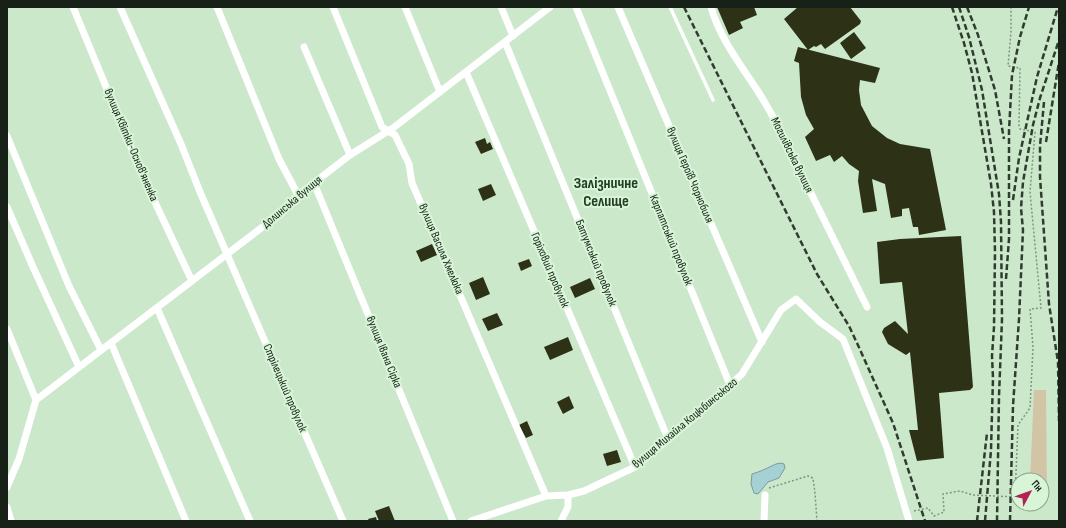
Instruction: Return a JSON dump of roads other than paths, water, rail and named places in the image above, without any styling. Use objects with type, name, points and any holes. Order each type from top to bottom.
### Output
[{"type":"street","name":"вулиця Квітки-Основ'яненка","points":[[73,7],[145,181],[192,281]]},
{"type":"street","name":"Стрілецький провулок","points":[[120,7],[181,144],[343,521]]},
{"type":"street","points":[[217,7],[279,159],[298,195]]},
{"type":"street","name":"вулиця Василя Хмелюка","points":[[333,7],[382,127],[395,135],[409,164],[412,183],[546,496]]},
{"type":"street","points":[[405,7],[440,92]]},
{"type":"street","points":[[501,7],[513,36]]},
{"type":"street","name":"Долинська вулиця","points":[[36,400],[273,219],[298,195],[350,155],[388,131],[550,7]]},
{"type":"street","name":"Карпатський провулок","points":[[576,7],[730,385]]},
{"type":"street","name":"вулиця Героїв Чорнобиля","points":[[618,7],[762,342]]},
{"type":"street","name":"Могилівська вулиця","points":[[712,7],[714,18],[732,52],[760,94],[776,122],[866,307]]},
{"type":"street","name":"Батумський провулок","points":[[505,42],[668,439]]},
{"type":"street","points":[[304,47],[350,155]]},
{"type":"street","name":"Горіховий провулок","points":[[466,72],[635,467]]},
{"type":"street","points":[[7,136],[69,286],[101,350]]},
{"type":"street","name":"вулиця Івана Сірка","points":[[314,183],[453,521]]},
{"type":"street","points":[[7,207],[79,367]]},
{"type":"street","name":"вулиця Михайла Коцюбинського","points":[[472,521],[546,496],[568,495],[584,492],[635,467],[742,374],[781,310],[796,299],[820,322],[843,339],[887,448],[909,521]]},
{"type":"street","points":[[157,308],[250,521]]},
{"type":"street","points":[[7,329],[36,400],[19,459],[7,487]]},
{"type":"street","points":[[111,343],[186,521]]},
{"type":"street","points":[[561,521],[568,507],[568,495]]},
{"type":"street","points":[[764,521],[765,495]]},
{"type":"street","points":[[7,507],[11,521]]},
{"type":"lane","points":[[670,7],[714,100]]},
{"type":"water","points":[[781,463],[784,464],[785,468],[779,478],[768,482],[758,494],[754,493],[751,484],[752,474]]},
{"type":"railway","points":[[684,7],[817,274],[849,326],[857,343],[893,423],[925,521]]},
{"type":"railway","points":[[952,7],[972,73],[991,184],[994,212],[995,252],[991,450],[985,521]]},
{"type":"railway","points":[[959,7],[969,37],[982,90],[999,194],[1001,222],[1002,319],[997,521]]},
{"type":"railway","points":[[967,7],[978,35],[995,90],[1004,139]]},
{"type":"railway","points":[[1006,279],[1009,239],[1009,131],[1012,75],[1020,37],[1029,7]]},
{"type":"railway","points":[[1013,200],[1019,158],[1037,77],[1058,7]]},
{"type":"railway","points":[[1010,521],[1013,406],[1023,230],[1021,208],[1023,182],[1033,125],[1040,98],[1059,40]]},
{"type":"railway","points":[[1046,142],[1059,62]]},
{"type":"railway","points":[[1044,102],[1040,146],[1040,177],[1049,304],[1058,362],[1059,421]]},
{"type":"railway","points":[[977,521],[987,433]]},
{"type":"district","name":"Залізничне Селище","points":[[606,192]]}]
